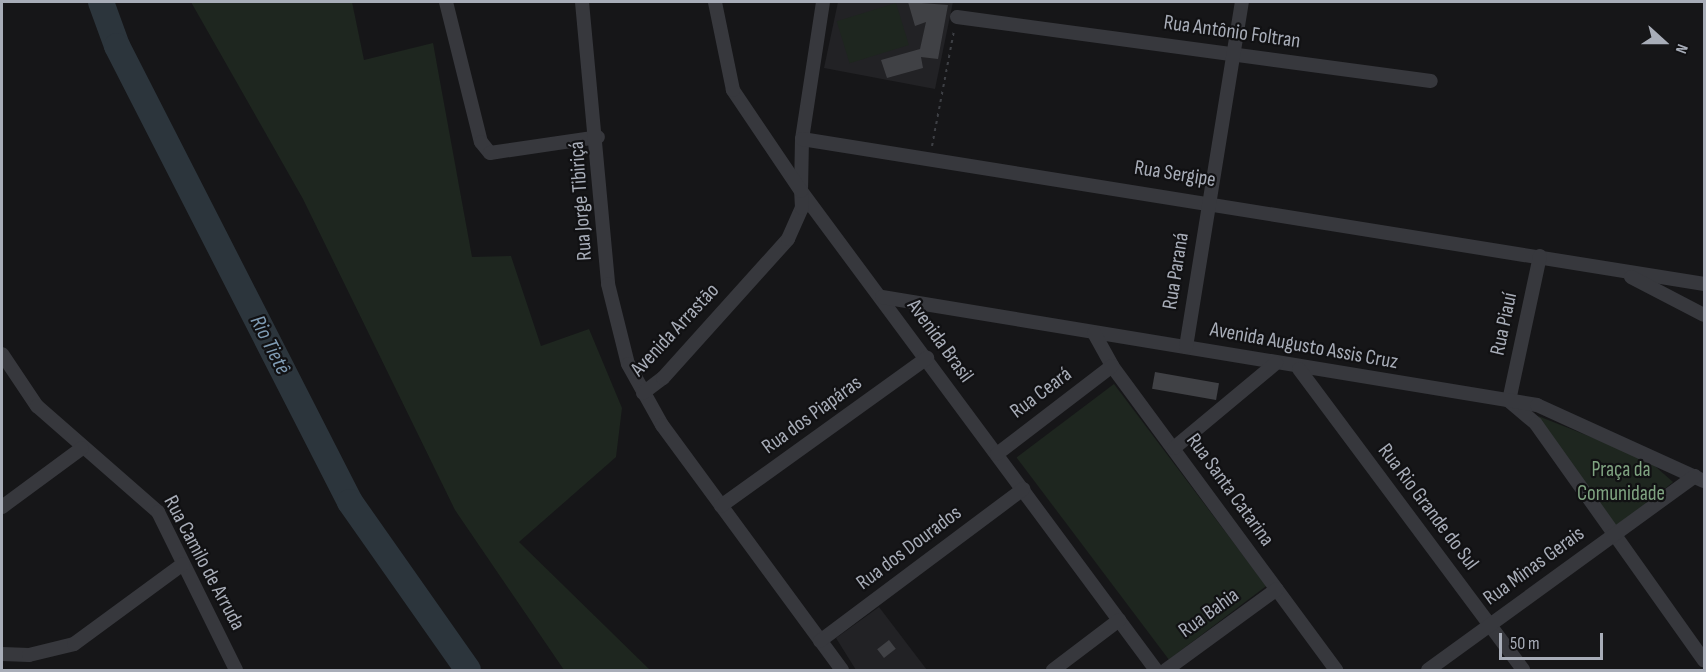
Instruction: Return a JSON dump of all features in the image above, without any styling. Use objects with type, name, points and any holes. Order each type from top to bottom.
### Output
[{"type":"street","points":[[446,2],[481,142],[495,156],[598,137]]},
{"type":"street","name":"Rua Jorge Tibiriçá","points":[[582,2],[598,137],[608,284],[628,364],[643,393]]},
{"type":"street","points":[[715,2],[733,90],[801,191]]},
{"type":"street","points":[[801,191],[802,139],[823,2]]},
{"type":"street","name":"Rua Paraná","points":[[1186,346],[1242,2]]},
{"type":"street","name":"Rua Antônio Foltran","points":[[957,17],[1233,52],[1431,81]]},
{"type":"street","name":"Rua Sergipe","points":[[802,139],[1208,201],[1540,256],[1621,272]]},
{"type":"street","name":"Avenida Brasil","points":[[801,191],[882,297],[1156,670]]},
{"type":"street","name":"Avenida Arrastão","points":[[801,191],[796,229],[663,378],[643,393],[842,670]]},
{"type":"street","name":"Rua Piauí","points":[[1509,401],[1540,256]]},
{"type":"street","points":[[1621,272],[1704,284]]},
{"type":"street","points":[[1621,272],[1704,315]]},
{"type":"street","name":"Avenida Augusto Assis Cruz","points":[[882,297],[1094,333],[1186,346],[1299,369],[1509,401],[1574,418],[1700,478]]},
{"type":"street","name":"Rua Santa Catarina","points":[[1094,333],[1112,366],[1336,670]]},
{"type":"street","name":"Rua Camilo de Arruda","points":[[2,354],[37,406],[82,448],[147,499],[183,564],[236,670]]},
{"type":"street","name":"Rua dos Piapáras","points":[[722,506],[927,358]]},
{"type":"street","points":[[1173,448],[1275,363]]},
{"type":"street","name":"Rua Ceará","points":[[997,454],[1112,366]]},
{"type":"street","name":"Rua Rio Grande do Sul","points":[[1299,369],[1523,670]]},
{"type":"street","points":[[1509,401],[1536,424],[1704,660]]},
{"type":"street","points":[[2,507],[82,448]]},
{"type":"street","name":"Rua Minas Gerais","points":[[1428,670],[1614,534],[1700,478]]},
{"type":"street","name":"Rua dos Dourados","points":[[820,641],[1023,489]]},
{"type":"street","points":[[2,654],[29,655],[74,644],[183,564]]},
{"type":"street","name":"Rua Bahia","points":[[1166,670],[1277,590]]},
{"type":"street","points":[[1053,670],[1119,620]]},
{"type":"path","points":[[930,158],[957,17]]},
{"type":"shaded area","points":[[838,2],[953,2],[935,89],[824,68]]},
{"type":"shaded area","points":[[879,607],[927,670],[856,670],[836,638]]},
{"type":"green space","points":[[191,2],[352,2],[364,60],[433,43],[472,257],[511,256],[541,346],[589,329],[622,408],[616,457],[519,542],[650,670],[564,670],[455,510],[303,199]]},
{"type":"green space","points":[[896,3],[909,45],[850,63],[837,21]]},
{"type":"green space","points":[[1114,384],[1266,586],[1169,659],[1017,457]]},
{"type":"green space","name":"Praça da Comunidade","points":[[1538,416],[1647,459],[1673,482],[1616,529]]},
{"type":"building","points":[[908,2],[948,5],[938,59],[921,57],[923,68],[887,78],[881,60],[920,49],[926,22],[915,26]]},
{"type":"building","points":[[1155,372],[1219,383],[1216,400],[1152,389]]},
{"type":"building","points":[[889,640],[896,649],[884,658],[877,649]]},
{"type":"waterway","name":"Rio Tietê","points":[[101,2],[117,46],[350,502],[468,670]]}]
